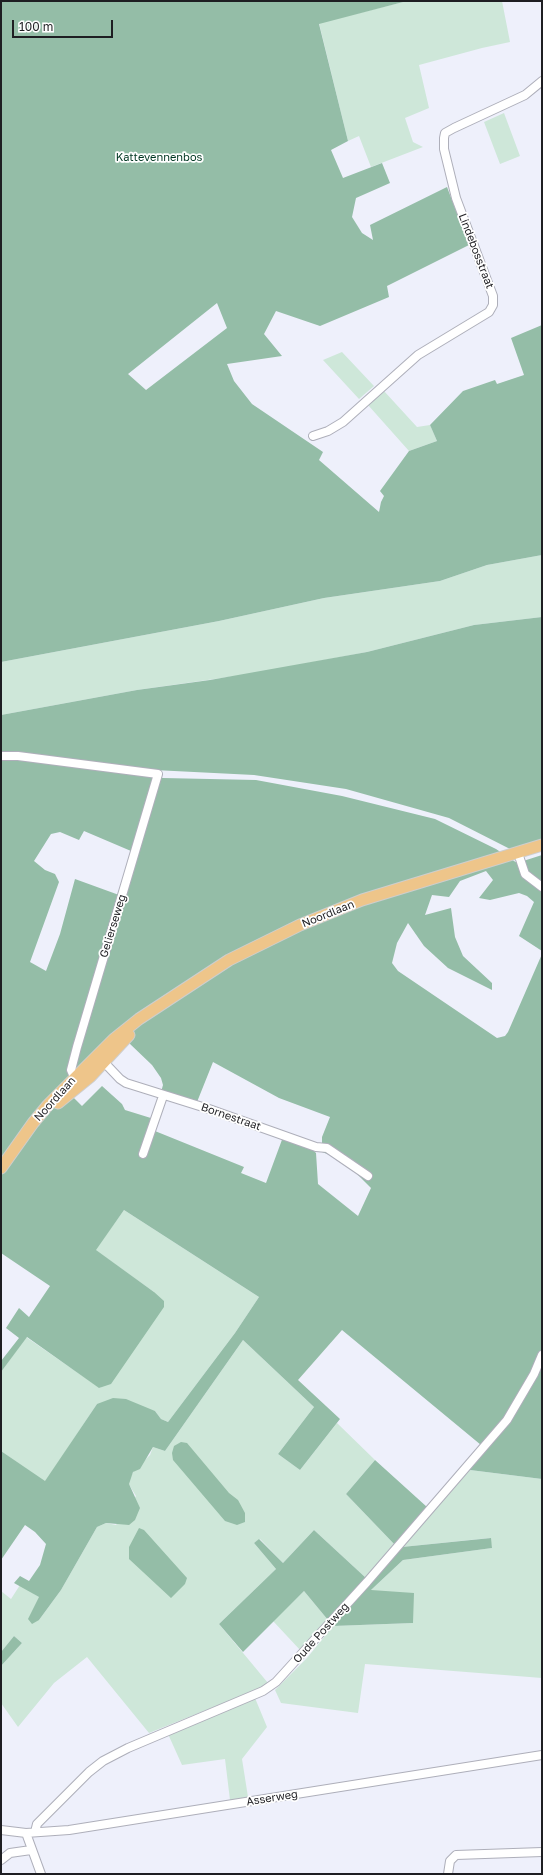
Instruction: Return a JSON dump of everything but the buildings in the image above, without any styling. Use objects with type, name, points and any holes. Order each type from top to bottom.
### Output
[{"type":"main road","name":"Noordlaan","points":[[17,1146],[101,1059],[154,1010],[229,960],[300,924],[362,900],[542,846]]},
{"type":"main road","name":"Noordlaan","points":[[1,1168],[33,1123],[74,1078],[101,1059]]},
{"type":"street","name":"Lindebosstraat","points":[[313,436],[328,431],[343,422],[418,355],[489,312],[493,305],[493,296],[456,198],[444,149],[445,133],[515,100],[542,81]]},
{"type":"street","name":"Gelierseweg","points":[[1,756],[18,756],[158,774],[77,1047],[71,1070],[74,1078]]},
{"type":"street","points":[[518,853],[525,874],[542,887]]},
{"type":"street","name":"Bornestraat","points":[[101,1059],[120,1079],[126,1083],[163,1096],[209,1109],[316,1147],[328,1148],[368,1176]]},
{"type":"street","points":[[143,1154],[163,1096]]},
{"type":"street","name":"Oude Postweg","points":[[34,1832],[37,1824],[89,1772],[104,1762],[128,1748],[263,1691],[276,1682],[362,1588],[507,1420],[534,1374],[542,1355]]},
{"type":"street","name":"Asserweg","points":[[1,1830],[26,1833],[69,1830],[542,1755]]},
{"type":"street","points":[[26,1833],[41,1874]]},
{"type":"street","points":[[1,1860],[10,1853],[31,1850]]},
{"type":"street","points":[[448,1874],[450,1861],[456,1856],[542,1852]]},
{"type":"green space","name":"Kattevennenbos","points":[[1,1],[407,1],[319,24],[348,141],[331,150],[343,178],[382,163],[390,183],[356,198],[352,217],[362,233],[373,240],[370,225],[447,187],[469,245],[387,286],[389,297],[320,326],[276,311],[264,334],[282,356],[227,364],[234,381],[252,404],[323,452],[319,460],[379,512],[384,496],[380,491],[409,451],[437,441],[430,425],[463,391],[495,380],[497,384],[524,375],[511,338],[542,325],[542,555],[487,565],[440,581],[324,598],[219,621],[1,662]],"holes":[[[217,303],[227,328],[146,390],[128,374]]]},
{"type":"green space","points":[[407,1],[502,1],[510,42],[419,65],[429,108],[405,118],[413,142],[423,147],[371,167],[359,136],[348,141],[319,23]]},
{"type":"green space","points":[[504,113],[520,156],[500,164],[484,122]]},
{"type":"green space","points":[[342,352],[374,386],[359,399],[323,360]]},
{"type":"green space","points":[[384,391],[417,427],[430,425],[437,441],[409,451],[368,405]]},
{"type":"green space","points":[[542,555],[542,617],[474,625],[367,652],[250,674],[137,690],[1,715],[1,662],[219,621],[324,598],[440,581],[487,565]]},
{"type":"green space","points":[[542,617],[542,842],[512,850],[449,818],[346,789],[254,775],[154,770],[1,753],[1,715],[137,690],[210,680],[367,652],[474,625]]},
{"type":"green space","points":[[1,758],[20,759],[163,778],[256,780],[342,796],[435,819],[496,849],[517,863],[542,855],[542,951],[519,936],[534,902],[527,896],[519,893],[490,900],[479,898],[493,880],[486,871],[460,881],[449,897],[432,895],[425,915],[451,908],[455,937],[463,956],[492,983],[492,990],[448,968],[424,946],[408,923],[397,943],[392,963],[398,971],[497,1038],[505,1036],[508,1032],[542,954],[542,1479],[470,1470],[465,1464],[481,1445],[342,1330],[298,1380],[340,1419],[300,1470],[278,1454],[314,1407],[243,1340],[165,1451],[153,1447],[140,1469],[133,1472],[129,1484],[140,1508],[135,1520],[129,1525],[106,1523],[97,1527],[61,1590],[39,1620],[32,1624],[28,1619],[39,1597],[14,1583],[20,1576],[29,1581],[40,1565],[46,1544],[35,1532],[25,1525],[1,1560],[1,1451],[45,1481],[97,1404],[113,1398],[126,1399],[155,1411],[161,1419],[168,1422],[235,1333],[259,1297],[124,1210],[96,1250],[154,1292],[164,1301],[164,1307],[111,1384],[99,1388],[27,1337],[1,1372],[1,1361],[19,1338],[6,1328],[19,1308],[29,1317],[50,1286],[1,1253]],"holes":[[[84,831],[131,851],[119,895],[75,879],[60,934],[46,971],[30,962],[59,882],[55,874],[45,870],[34,861],[51,834],[60,832],[79,840]],[[129,1043],[152,1065],[161,1078],[163,1085],[161,1092],[197,1102],[213,1062],[279,1098],[330,1117],[322,1137],[322,1152],[343,1160],[371,1188],[358,1216],[318,1184],[316,1153],[306,1143],[283,1137],[266,1183],[241,1173],[244,1167],[150,1129],[154,1119],[125,1110],[122,1104],[102,1086],[82,1106],[72,1096]]]},
{"type":"green space","points":[[124,1210],[259,1297],[235,1333],[168,1422],[161,1419],[155,1411],[97,1404],[45,1482],[1,1451],[1,1372],[26,1337],[100,1388],[154,1292],[95,1250]]},
{"type":"green space","points":[[243,1340],[314,1407],[278,1454],[300,1470],[337,1423],[375,1460],[346,1494],[395,1545],[366,1578],[314,1530],[283,1563],[260,1539],[254,1543],[276,1569],[219,1624],[268,1683],[256,1690],[149,1733],[87,1657],[54,1683],[18,1727],[1,1703],[1,1666],[22,1643],[14,1636],[1,1652],[1,1591],[11,1599],[20,1585],[39,1597],[39,1620],[61,1590],[97,1527],[106,1523],[116,1525],[136,1496],[128,1483],[133,1472],[150,1455],[153,1447],[165,1451]]},
{"type":"green space","points":[[181,1442],[187,1443],[229,1493],[238,1500],[245,1513],[245,1522],[237,1525],[225,1521],[173,1460],[172,1453],[174,1446]]},
{"type":"green space","points":[[375,1460],[427,1507],[395,1545],[346,1494]]},
{"type":"green space","points":[[470,1470],[542,1479],[542,1678],[365,1664],[358,1713],[281,1703],[275,1690],[307,1658],[333,1626],[413,1623],[370,1591],[403,1560],[492,1548],[490,1538],[402,1547]]},
{"type":"green space","points":[[139,1528],[144,1530],[187,1578],[185,1584],[171,1598],[129,1559],[129,1547]]},
{"type":"green space","points":[[314,1530],[366,1578],[328,1620],[304,1591],[243,1652],[219,1624],[276,1569],[254,1543],[259,1539],[283,1563]]},
{"type":"green space","points":[[491,1538],[492,1548],[403,1560],[371,1590],[414,1593],[413,1623],[333,1626],[402,1547]]},
{"type":"green space","points":[[304,1591],[328,1620],[301,1651],[273,1621]]},
{"type":"green space","points":[[14,1636],[22,1643],[1,1666],[1,1652]]},
{"type":"green space","points":[[255,1698],[267,1727],[242,1759],[248,1797],[230,1800],[225,1759],[182,1765],[168,1734]]}]
